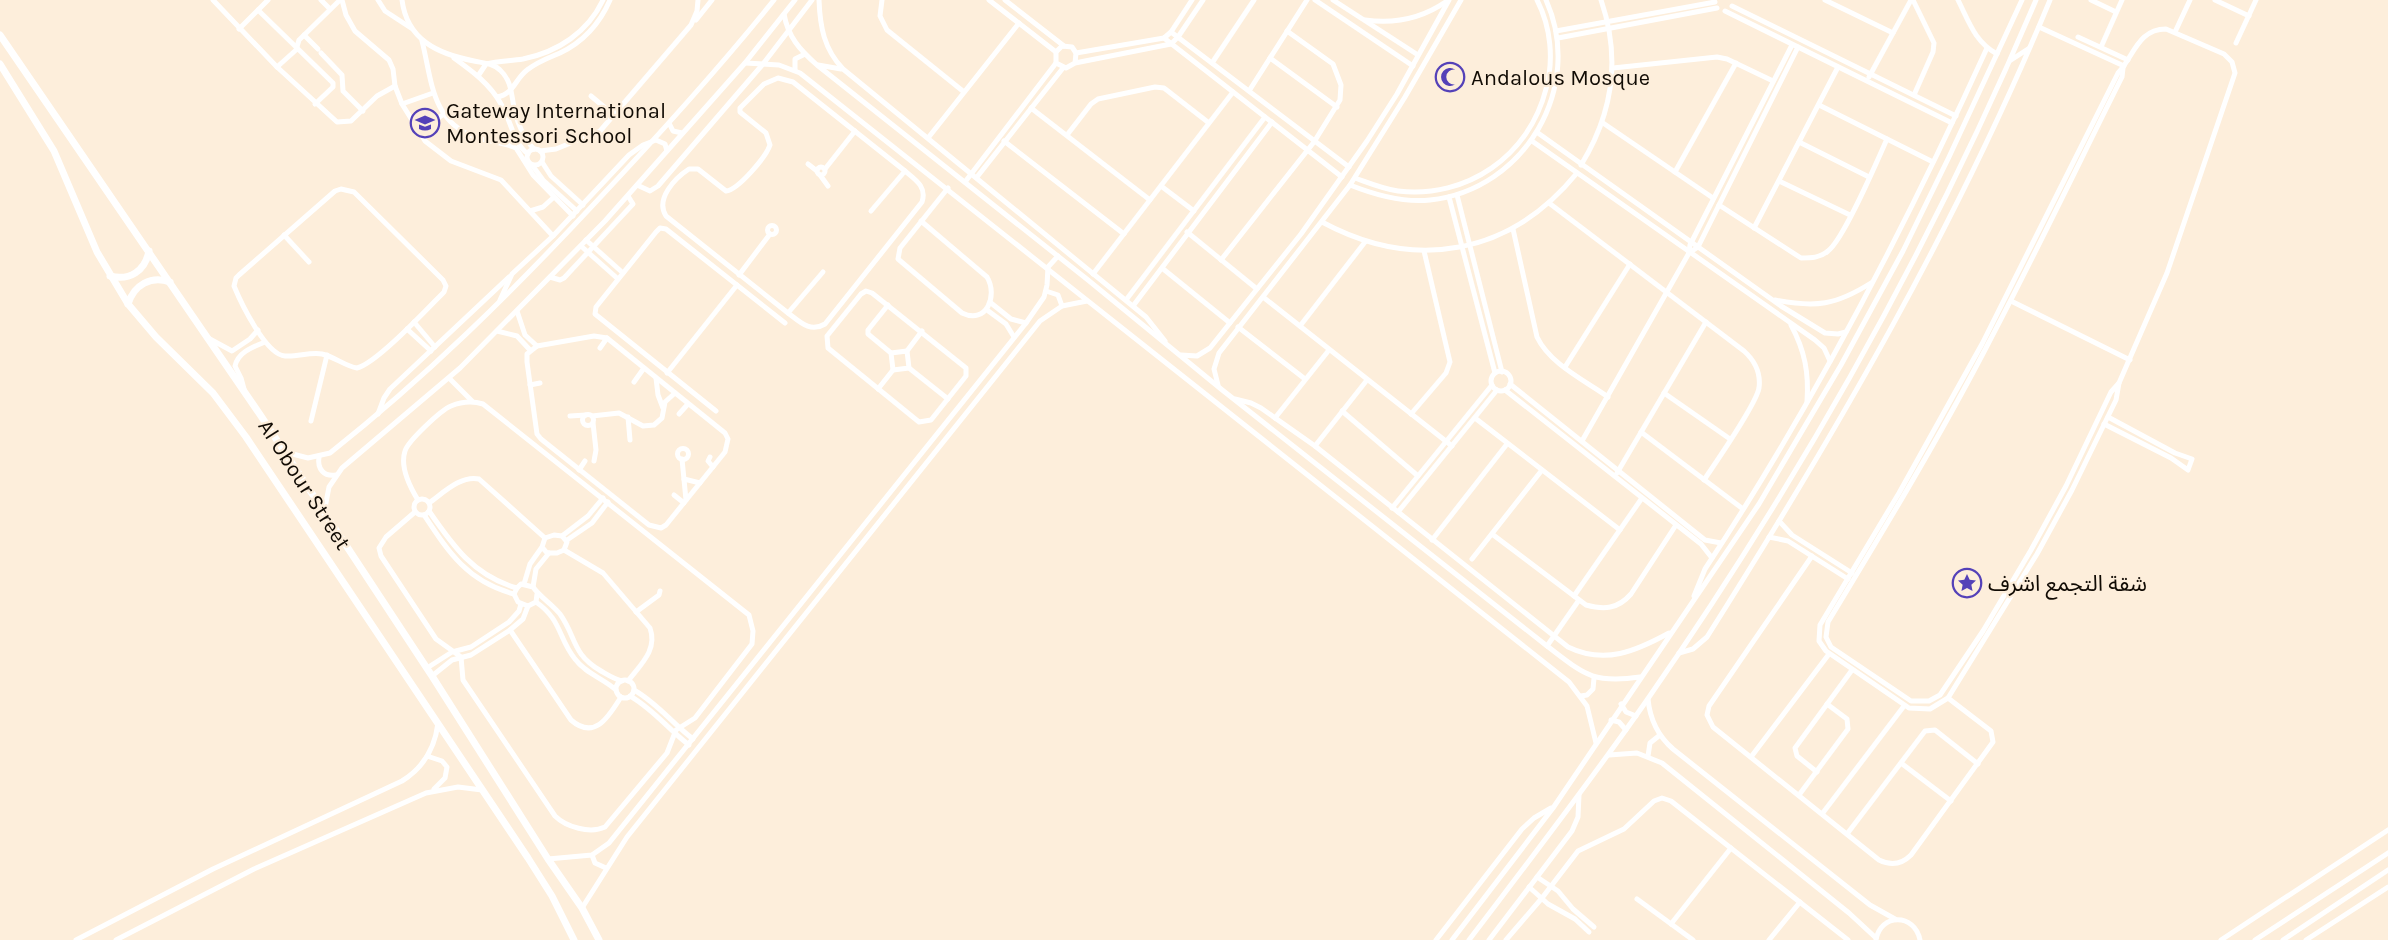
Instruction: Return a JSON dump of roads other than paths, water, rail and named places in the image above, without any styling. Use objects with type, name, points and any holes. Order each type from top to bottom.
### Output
[{"type":"main road","name":"Al Obour Street","points":[[0,35],[170,282],[427,668],[548,859],[582,908],[599,940]]},
{"type":"main road","name":"Al Obour Street","points":[[0,64],[54,151],[94,244],[110,276],[128,304],[156,337],[195,374],[230,414],[545,884],[574,940]]},
{"type":"main road","points":[[110,276],[126,277],[137,272],[145,263],[149,251]]},
{"type":"main road","points":[[128,304],[133,292],[142,284],[156,280],[170,282]]},
{"type":"street","points":[[213,0],[277,68],[337,122],[351,121],[377,96],[395,86]]},
{"type":"street","points":[[255,0],[297,48],[333,84],[315,104]]},
{"type":"street","points":[[239,29],[268,0]]},
{"type":"street","points":[[321,0],[330,9]]},
{"type":"street","points":[[378,0],[385,11],[412,28]]},
{"type":"street","points":[[402,0],[406,16],[422,41],[452,57],[478,76],[497,97],[509,118],[518,142],[528,154],[528,160],[543,180],[572,207],[575,214]]},
{"type":"street","points":[[452,57],[489,63],[522,59],[548,52],[572,38],[592,19],[603,0]]},
{"type":"street","points":[[497,97],[506,95],[512,90],[527,70],[578,42],[598,22],[610,0]]},
{"type":"street","points":[[691,26],[698,0],[711,2]]},
{"type":"street","points":[[281,450],[302,458],[320,457],[330,453],[439,361],[498,304],[669,123],[774,0]]},
{"type":"street","points":[[324,515],[327,494],[336,475],[448,378],[581,246],[745,63],[795,0]]},
{"type":"street","points":[[637,185],[646,190],[654,190],[763,64],[812,0]]},
{"type":"street","points":[[819,0],[823,36],[831,53],[843,69],[1134,306],[1156,327],[1167,345]]},
{"type":"street","points":[[882,0],[880,16],[887,30],[964,92]]},
{"type":"street","points":[[989,0],[1056,52]]},
{"type":"street","points":[[1076,53],[1164,38],[1171,32],[1192,0]]},
{"type":"street","points":[[1056,63],[1063,68],[1071,67],[1075,63],[1171,44],[1203,0]]},
{"type":"street","points":[[1212,63],[1254,0]]},
{"type":"street","points":[[1248,91],[1307,0]]},
{"type":"street","points":[[1315,0],[1413,66]]},
{"type":"street","points":[[1333,0],[1418,55]]},
{"type":"street","points":[[1363,20],[1388,22],[1412,18],[1435,9],[1448,0]]},
{"type":"street","points":[[1179,355],[1197,356],[1210,348],[1316,214],[1388,110],[1448,0]]},
{"type":"street","points":[[1221,389],[1214,369],[1219,353],[1355,178],[1461,0]]},
{"type":"street","points":[[1355,178],[1397,191],[1422,192],[1447,189],[1493,168],[1512,152],[1537,118],[1549,78],[1551,53],[1547,27],[1537,0]]},
{"type":"street","points":[[1350,185],[1386,197],[1407,200],[1449,196],[1457,195],[1493,178],[1509,166],[1538,133],[1550,109],[1556,86],[1559,62],[1558,38],[1546,0]]},
{"type":"street","points":[[1581,165],[1603,123],[1610,96],[1613,68],[1609,25],[1601,0]]},
{"type":"street","points":[[1825,0],[1893,33]]},
{"type":"street","points":[[1867,81],[1912,0]]},
{"type":"street","points":[[1912,0],[1934,44],[1933,52],[1914,95]]},
{"type":"street","points":[[1958,0],[1976,36],[1987,48],[1997,54]]},
{"type":"street","points":[[1452,940],[1552,808],[1759,504],[1841,365],[1903,251],[2022,0]]},
{"type":"street","points":[[1469,940],[1579,795],[1648,699],[1750,544],[1811,444],[1868,343],[1940,205],[2036,0]]},
{"type":"street","points":[[1679,653],[1697,646],[1707,637],[1844,410],[1929,257],[2029,49],[2050,0]]},
{"type":"street","points":[[2093,0],[2116,12]]},
{"type":"street","points":[[2101,47],[2122,0]]},
{"type":"street","points":[[2175,32],[2190,0]]},
{"type":"street","points":[[2215,0],[2249,16]]},
{"type":"street","points":[[2236,43],[2256,0]]},
{"type":"street","points":[[277,68],[297,48],[298,42],[304,35],[338,1],[355,31],[389,60],[402,104],[418,132],[433,148],[451,161],[501,180],[553,236]]},
{"type":"street","points":[[1009,1],[1064,46],[1072,47],[1076,53],[1075,63]]},
{"type":"street","points":[[528,154],[537,150],[556,149],[592,136],[607,125],[711,2]]},
{"type":"street","points":[[1558,38],[1716,3],[1725,11],[1952,123]]},
{"type":"street","points":[[1725,11],[1732,3],[1956,116]]},
{"type":"street","points":[[784,14],[789,32],[805,54],[817,64],[1088,279],[1221,389],[1547,646],[1580,671],[1594,678],[1614,680],[1640,677]]},
{"type":"street","points":[[928,138],[1019,23]]},
{"type":"street","points":[[1556,31],[1609,25]]},
{"type":"street","points":[[2039,27],[2124,67]]},
{"type":"street","points":[[1952,406],[1852,573],[1826,625],[1827,641],[1834,650],[1907,699],[1916,702],[1937,698],[1960,667],[2031,550],[2082,454],[2111,392],[2119,383],[2167,273],[2235,76],[2234,65],[2227,56],[2175,32],[2162,29],[2148,33],[2138,42],[2118,73],[2011,301],[1985,345]]},
{"type":"street","points":[[1221,260],[1314,142],[1337,107],[1341,85],[1333,64],[1287,31]]},
{"type":"street","points":[[1171,32],[1349,167]]},
{"type":"street","points":[[304,35],[342,75],[343,91],[363,111]]},
{"type":"street","points":[[2078,37],[2128,60]]},
{"type":"street","points":[[1164,38],[1342,177]]},
{"type":"street","points":[[422,41],[433,93],[444,114],[466,133],[516,148],[533,175],[575,214]]},
{"type":"street","points":[[1056,52],[1064,46]]},
{"type":"street","points":[[1689,253],[1698,247],[1770,94],[1773,81],[1795,46]]},
{"type":"street","points":[[1582,441],[1689,253],[1691,242],[1713,198],[1795,46]]},
{"type":"street","points":[[1401,58],[1407,48]]},
{"type":"street","points":[[1694,600],[1699,581],[1807,404],[1873,282],[1934,162],[1987,48]]},
{"type":"street","points":[[2009,61],[2029,49]]},
{"type":"street","points":[[427,59],[438,51]]},
{"type":"street","points":[[964,182],[1056,63],[1056,52]]},
{"type":"street","points":[[795,70],[795,59],[805,54]]},
{"type":"street","points":[[1613,68],[1717,57],[1736,63],[1773,81]]},
{"type":"street","points":[[1270,58],[1337,107]]},
{"type":"street","points":[[522,59],[521,66],[527,70]]},
{"type":"street","points":[[478,76],[482,68],[489,63]]},
{"type":"street","points":[[489,63],[504,75],[512,90],[516,116],[528,142],[537,150],[551,176],[580,203]]},
{"type":"street","points":[[745,63],[779,65],[795,70],[863,121],[1048,267],[1087,301],[1355,511],[1569,682],[1581,696],[1591,717],[1596,743]]},
{"type":"street","points":[[1675,172],[1736,63]]},
{"type":"street","points":[[817,64],[843,69]]},
{"type":"street","points":[[1754,228],[1838,67]]},
{"type":"street","points":[[977,177],[1063,68]]},
{"type":"street","points":[[783,79],[793,82],[855,132],[905,171],[922,187],[924,195],[922,202],[825,324],[817,328],[809,328],[788,313],[666,216],[662,209],[663,197],[689,169],[698,169],[726,190],[738,186],[767,153],[770,145],[766,133],[740,112],[740,108],[764,84],[773,80],[783,79]]},
{"type":"street","points":[[1067,135],[1091,104],[1098,99],[1155,87],[1164,88],[1209,123]]},
{"type":"street","points":[[1088,279],[1233,92]]},
{"type":"street","points":[[402,104],[433,93]]},
{"type":"street","points":[[591,96],[615,116]]},
{"type":"street","points":[[1819,105],[1934,162]]},
{"type":"street","points":[[1031,108],[1150,200]]},
{"type":"street","points":[[418,132],[444,114]]},
{"type":"street","points":[[1126,300],[1265,117]]},
{"type":"street","points":[[819,173],[824,174],[825,169],[863,121]]},
{"type":"street","points":[[1134,306],[1272,122]]},
{"type":"street","points":[[669,123],[673,131],[683,133]]},
{"type":"street","points":[[1603,123],[1713,198]]},
{"type":"street","points":[[1538,133],[1771,299],[1825,333],[1846,332]]},
{"type":"street","points":[[1719,205],[1801,258],[1811,258],[1830,250],[1850,215],[1887,139]]},
{"type":"street","points":[[572,207],[580,203],[629,155],[653,140],[663,142],[667,151]]},
{"type":"street","points":[[1005,141],[1124,234]]},
{"type":"street","points":[[1532,141],[1820,344],[1830,361]]},
{"type":"street","points":[[1799,142],[1869,177]]},
{"type":"street","points":[[532,165],[542,161],[556,149]]},
{"type":"street","points":[[808,164],[819,173],[828,186]]},
{"type":"street","points":[[871,211],[905,171]]},
{"type":"street","points":[[1316,214],[1322,215],[1324,220],[1365,242],[1394,249],[1424,251],[1462,247],[1513,229],[1549,203],[1577,174]]},
{"type":"street","points":[[1779,181],[1850,215]]},
{"type":"street","points":[[1161,186],[1194,212]]},
{"type":"street","points":[[1935,186],[1947,191]]},
{"type":"street","points":[[346,188],[354,192],[445,283],[444,292],[407,329],[362,367],[352,367],[327,355],[311,352],[283,356],[272,350],[265,342],[236,291],[234,282],[284,235],[335,191],[346,188]]},
{"type":"street","points":[[921,221],[987,277],[992,287],[991,303],[987,310],[973,316],[963,313],[900,263],[898,252],[921,221],[948,188]]},
{"type":"street","points":[[1457,195],[1498,373]]},
{"type":"street","points":[[530,211],[543,207],[554,196]]},
{"type":"street","points":[[550,277],[562,279],[594,247],[633,204],[628,196]]},
{"type":"street","points":[[1449,196],[1498,373]]},
{"type":"street","points":[[1929,199],[1935,200],[1940,205]]},
{"type":"street","points":[[1324,202],[1332,208]]},
{"type":"street","points":[[377,415],[390,389],[553,236],[575,214],[580,203]]},
{"type":"street","points":[[1549,203],[1749,355],[1758,372],[1759,385],[1756,398],[1704,480]]},
{"type":"street","points":[[1182,227],[1257,289]]},
{"type":"street","points":[[716,411],[595,314],[596,307],[656,232],[663,228],[785,323]]},
{"type":"street","points":[[1513,229],[1537,338],[1547,353],[1608,397]]},
{"type":"street","points":[[2043,232],[1952,406],[1819,629],[1820,641],[1829,654],[1904,706],[1919,711],[1930,710],[1948,698],[2037,554],[2089,457],[2117,396],[2119,383]]},
{"type":"street","points":[[739,275],[770,234]]},
{"type":"street","points":[[284,235],[309,262]]},
{"type":"street","points":[[586,240],[623,273]]},
{"type":"street","points":[[1300,326],[1365,242]]},
{"type":"street","points":[[581,246],[618,279]]},
{"type":"street","points":[[1892,246],[1903,251]]},
{"type":"street","points":[[1411,414],[1446,373],[1450,362],[1424,251]]},
{"type":"street","points":[[548,859],[592,855],[609,843],[1026,323],[1041,303],[1046,291],[1048,267],[1058,256]]},
{"type":"street","points":[[1565,367],[1630,264]]},
{"type":"street","points":[[1162,268],[1230,323]]},
{"type":"street","points":[[788,313],[822,272]]},
{"type":"street","points":[[498,304],[512,274]]},
{"type":"street","points":[[1771,299],[1803,305],[1823,305],[1848,297],[1873,282]]},
{"type":"street","points":[[667,373],[737,285]]},
{"type":"street","points":[[1046,291],[1058,295],[1062,306]]},
{"type":"street","points":[[863,292],[872,293],[922,332],[966,368],[966,376],[931,420],[919,422],[831,351],[826,340],[863,292]]},
{"type":"street","points":[[1263,297],[1452,446]]},
{"type":"street","points":[[582,908],[627,837],[1040,321],[1062,306],[1087,301]]},
{"type":"street","points":[[2011,301],[2130,360]]},
{"type":"street","points":[[991,303],[1011,319],[1026,323]]},
{"type":"street","points":[[888,305],[868,332],[891,353],[893,370]]},
{"type":"street","points":[[987,310],[1006,324],[1014,337]]},
{"type":"street","points":[[517,311],[525,334],[537,346]]},
{"type":"street","points":[[414,322],[433,349]]},
{"type":"street","points":[[1615,477],[1706,322]]},
{"type":"street","points":[[1790,323],[1806,362],[1807,404]]},
{"type":"street","points":[[1238,327],[1305,380]]},
{"type":"street","points":[[407,329],[433,349]]},
{"type":"street","points":[[207,338],[232,351],[250,339],[258,330]]},
{"type":"street","points":[[497,331],[517,336],[531,350]]},
{"type":"street","points":[[891,353],[907,351],[922,332]]},
{"type":"street","points":[[594,336],[607,338],[727,436],[727,449],[664,527],[652,527],[538,436],[526,359],[531,350],[537,346],[594,336]]},
{"type":"street","points":[[600,348],[607,338]]},
{"type":"street","points":[[245,394],[242,378],[235,366],[236,359],[265,342]]},
{"type":"street","points":[[1210,348],[1213,354],[1219,353]]},
{"type":"street","points":[[1275,418],[1329,350]]},
{"type":"street","points":[[907,351],[909,368],[959,407]]},
{"type":"street","points":[[311,421],[327,355]]},
{"type":"street","points":[[634,382],[644,368]]},
{"type":"street","points":[[878,389],[893,370],[909,368]]},
{"type":"street","points":[[1392,508],[1492,385],[1492,377],[1498,373],[1509,376],[1510,384],[1705,540],[1721,543]]},
{"type":"street","points":[[415,512],[386,537],[379,548],[381,556],[436,639],[456,651],[461,657],[463,680],[555,816],[568,825],[593,830],[608,825],[667,753],[674,733],[695,718],[752,644],[750,617],[486,405],[472,401],[448,378]]},
{"type":"street","points":[[656,378],[658,395],[663,408]]},
{"type":"street","points":[[1315,446],[1367,380]]},
{"type":"street","points":[[530,385],[540,383]]},
{"type":"street","points":[[1505,390],[1510,384]]},
{"type":"street","points":[[1492,385],[1497,390],[1505,390],[1704,547],[1712,558]]},
{"type":"street","points":[[1398,512],[1497,390]]},
{"type":"street","points":[[570,416],[618,413],[644,426],[654,425],[661,420],[665,402],[675,393]]},
{"type":"street","points":[[1664,393],[1730,439]]},
{"type":"street","points":[[1234,399],[1256,405],[1315,446],[1554,637],[1574,650],[1604,656],[1634,651],[1671,632]]},
{"type":"street","points":[[418,500],[408,482],[404,462],[407,446],[446,409],[472,401]]},
{"type":"street","points":[[679,414],[688,404]]},
{"type":"street","points":[[1342,411],[1418,476]]},
{"type":"street","points":[[589,415],[593,423],[596,450],[594,460]]},
{"type":"street","points":[[589,415],[583,417],[583,423],[588,426],[593,423]]},
{"type":"street","points":[[628,417],[630,440]]},
{"type":"street","points":[[2104,424],[2171,458],[2188,470],[2192,465],[2192,459],[2179,455],[2108,417]]},
{"type":"street","points":[[1475,418],[1620,530]]},
{"type":"street","points":[[1641,432],[1743,509]]},
{"type":"street","points":[[1432,540],[1507,444]]},
{"type":"street","points":[[668,452],[683,448],[688,450],[689,456],[682,459]]},
{"type":"street","points":[[678,451],[682,459],[685,501]]},
{"type":"street","points":[[2082,454],[2089,457]]},
{"type":"street","points":[[320,457],[321,470],[328,475],[336,475]]},
{"type":"street","points":[[710,457],[708,461],[713,467]]},
{"type":"street","points":[[579,470],[585,461]]},
{"type":"street","points":[[1472,560],[1542,470]]},
{"type":"street","points":[[684,478],[700,483]]},
{"type":"street","points":[[528,606],[521,604],[514,594],[486,584],[466,570],[447,550],[427,513],[429,503],[463,480],[479,479],[545,538]]},
{"type":"street","points":[[674,495],[685,501]]},
{"type":"street","points":[[1547,646],[1642,498]]},
{"type":"street","points":[[415,512],[414,504],[418,500],[423,499],[429,503]]},
{"type":"street","points":[[564,538],[605,500]]},
{"type":"street","points":[[1355,511],[1364,501]]},
{"type":"street","points":[[672,506],[678,510]]},
{"type":"street","points":[[415,512],[419,515],[427,513]]},
{"type":"street","points":[[427,513],[470,564],[496,581],[517,588]]},
{"type":"street","points":[[1779,521],[1812,556],[1849,581]]},
{"type":"street","points":[[1492,534],[1586,605],[1599,609],[1612,608],[1624,602],[1676,525]]},
{"type":"street","points":[[1785,540],[1789,533]]},
{"type":"street","points":[[545,538],[554,535],[564,538]]},
{"type":"street","points":[[1769,537],[1804,547],[1852,573]]},
{"type":"street","points":[[514,594],[517,588],[524,584],[530,564],[542,547],[545,538]]},
{"type":"street","points":[[564,538],[567,545],[564,550]]},
{"type":"street","points":[[542,547],[549,553]]},
{"type":"street","points":[[616,690],[618,683],[625,681],[649,654],[653,644],[650,628],[603,573],[564,550],[549,553],[536,569],[533,587],[537,594],[560,615],[575,648],[586,661],[614,678],[625,681],[632,684],[634,690],[656,703],[678,728],[693,739]]},
{"type":"street","points":[[2031,550],[2037,554]]},
{"type":"street","points":[[1812,556],[1707,710],[1708,719],[1713,727],[1879,860],[1889,864],[1899,863],[1911,855],[1992,746],[1993,734],[1948,698]]},
{"type":"street","points":[[524,584],[533,587]]},
{"type":"street","points":[[636,612],[658,596],[660,591]]},
{"type":"street","points":[[536,602],[537,594]]},
{"type":"street","points":[[432,676],[448,663],[461,657],[471,656],[510,630],[523,619],[528,606],[536,602]]},
{"type":"street","points":[[536,602],[547,610],[557,624],[576,661],[586,671],[616,690],[621,697]]},
{"type":"street","points":[[427,668],[456,651],[471,647],[510,622],[519,611],[521,604]]},
{"type":"street","points":[[510,630],[571,720],[577,725],[588,728],[599,725],[608,718],[621,697]]},
{"type":"street","points":[[1751,757],[1829,654]]},
{"type":"street","points":[[1960,667],[1966,671]]},
{"type":"street","points":[[1817,772],[1797,756],[1795,748],[1852,670]]},
{"type":"street","points":[[1581,696],[1593,689],[1594,678]]},
{"type":"street","points":[[630,696],[634,690]]},
{"type":"street","points":[[621,697],[630,696],[648,707],[689,745]]},
{"type":"street","points":[[1648,699],[1652,720],[1660,735],[1673,750],[1870,906],[1895,919]]},
{"type":"street","points":[[1621,704],[1626,712],[1636,716]]},
{"type":"street","points":[[1799,795],[1849,727],[1847,719],[1827,704]]},
{"type":"street","points":[[1822,814],[1904,706]]},
{"type":"street","points":[[1611,720],[1619,722],[1626,730]]},
{"type":"street","points":[[76,940],[205,873],[402,782],[427,756],[434,743],[438,722]]},
{"type":"street","points":[[1847,834],[1924,732],[1931,729],[1978,764]]},
{"type":"street","points":[[1648,756],[1650,743],[1660,735]]},
{"type":"street","points":[[1609,754],[1631,752],[1648,756],[1662,763],[1831,898],[1876,939],[1882,925],[1895,919],[1902,919],[1912,924],[1920,940]]},
{"type":"street","points":[[427,756],[442,760],[447,767],[445,778],[433,790]]},
{"type":"street","points":[[1900,763],[1951,801]]},
{"type":"street","points":[[116,940],[254,869],[433,790],[458,787],[483,790]]},
{"type":"street","points":[[1489,940],[1575,827],[1580,811],[1579,795]]},
{"type":"street","points":[[1506,940],[1578,851],[1624,830],[1651,802],[1659,798],[1671,801],[1848,940]]},
{"type":"street","points":[[1436,940],[1526,825],[1538,815],[1552,808]]},
{"type":"street","points":[[2221,940],[2388,830]]},
{"type":"street","points":[[1671,924],[1731,848]]},
{"type":"street","points":[[2255,940],[2388,853]]},
{"type":"street","points":[[592,855],[595,863],[606,868]]},
{"type":"street","points":[[2283,940],[2388,870]]},
{"type":"street","points":[[1529,887],[1551,906],[1592,930],[1561,894],[1537,877]]},
{"type":"street","points":[[2306,940],[2386,889],[2388,897]]},
{"type":"street","points":[[1551,906],[1561,894]]},
{"type":"street","points":[[1637,899],[1692,940]]},
{"type":"street","points":[[1769,940],[1800,902]]},
{"type":"place","name":"Andalous Mosque","points":[[1450,77]]},
{"type":"place","name":"Gateway International Montessori School","points":[[425,123]]},
{"type":"place","name":"شقة التجمع اشرف","points":[[1967,583]]}]
